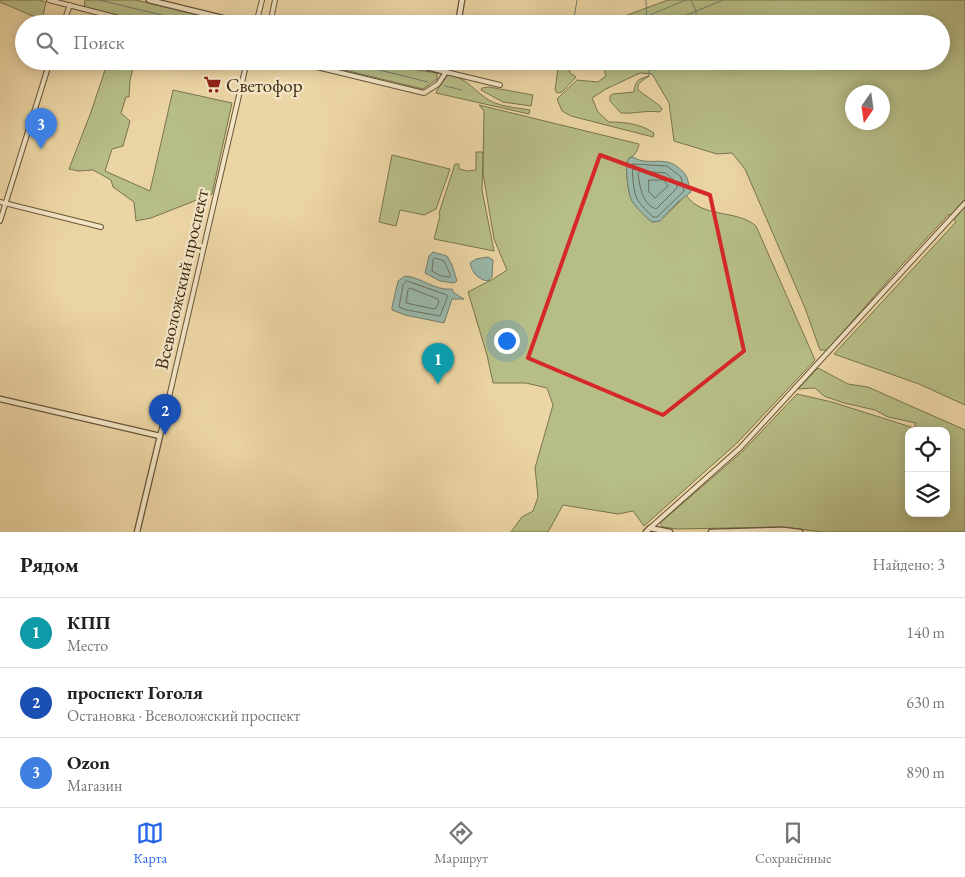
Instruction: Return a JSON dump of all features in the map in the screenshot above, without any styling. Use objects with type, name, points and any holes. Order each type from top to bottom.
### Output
[{"type":"street","points":[[48,0],[106,15]]},
{"type":"street","points":[[149,0],[211,15]]},
{"type":"street","points":[[258,15],[262,0]]},
{"type":"street","points":[[272,15],[276,0]]},
{"type":"street","points":[[460,15],[462,0]]},
{"type":"street","points":[[66,15],[70,6]]},
{"type":"street","points":[[0,221],[47,70]]},
{"type":"street","name":"Всеволожский проспект","points":[[137,532],[245,70]]},
{"type":"street","points":[[329,70],[424,93],[438,84],[446,72]]},
{"type":"street","points":[[438,70],[500,85]]},
{"type":"street","points":[[0,202],[101,227]]},
{"type":"street","points":[[648,530],[740,448],[965,203]]},
{"type":"street","points":[[0,398],[160,436]]},
{"type":"street","points":[[648,530],[670,532]]},
{"type":"street","points":[[711,532],[783,530],[800,532]]},
{"type":"highlighted area","points":[[600,155],[710,195],[744,351],[663,415],[528,358]]},
{"type":"green space","points":[[0,0],[39,0],[46,2],[43,15],[30,15],[0,2]]},
{"type":"green space","points":[[85,0],[136,0],[198,15],[116,15],[84,7]]},
{"type":"green space","points":[[668,0],[965,0],[965,405],[919,384],[834,354],[956,222],[949,214],[827,350],[820,350],[805,308],[745,169],[732,153],[717,154],[674,141],[669,103],[652,74],[640,73],[606,89],[592,98],[598,112],[609,122],[638,126],[654,133],[653,137],[571,116],[562,111],[557,99],[577,80],[598,82],[606,76],[604,70],[950,70],[950,15],[627,15]]},
{"type":"green space","points":[[105,70],[133,70],[129,97],[126,97],[121,113],[130,121],[123,146],[112,149],[105,171],[150,191],[173,90],[232,103],[212,194],[151,218],[136,221],[134,202],[113,187],[111,180],[93,170],[79,171],[69,169]]},
{"type":"green space","points":[[344,70],[418,70],[437,73],[437,79],[423,89]]},
{"type":"green space","points":[[558,70],[569,70],[570,73],[576,77],[562,92],[557,93],[555,90]]},
{"type":"green space","points":[[448,75],[461,79],[495,103],[530,110],[529,114],[436,93]]},
{"type":"green space","points":[[649,76],[638,85],[638,90],[660,106],[662,109],[660,112],[621,113],[610,101],[610,96],[634,92],[638,81]]},
{"type":"green space","points":[[489,87],[533,95],[531,106],[503,102],[481,90],[482,88]]},
{"type":"green space","points":[[479,105],[639,144],[636,152],[629,158],[628,186],[632,201],[652,222],[660,221],[686,195],[701,208],[739,217],[756,226],[815,360],[738,442],[644,526],[633,511],[618,514],[563,505],[548,532],[511,532],[522,517],[533,511],[538,497],[535,468],[553,405],[547,388],[526,383],[493,383],[487,355],[468,292],[507,270],[494,239],[483,173],[484,111]]},
{"type":"green space","points":[[476,152],[483,152],[482,190],[494,251],[434,239],[440,216],[439,213],[455,164],[459,164],[459,169],[467,171],[476,170]]},
{"type":"green space","points":[[392,155],[450,169],[436,209],[424,215],[400,210],[396,226],[379,222]]},
{"type":"green space","points":[[818,368],[848,384],[868,387],[965,430],[965,532],[822,532],[783,527],[677,529],[663,527],[660,523],[742,452],[797,394],[832,402],[911,427],[905,427],[905,517],[950,517],[950,427],[914,427],[916,423],[888,417],[875,410],[844,403],[824,396],[815,388],[798,389]]},
{"type":"water","points":[[633,157],[639,160],[671,163],[678,167],[687,177],[691,192],[678,202],[660,221],[652,222],[632,201],[628,186],[627,166],[629,158]]},
{"type":"water","points":[[433,252],[447,256],[457,281],[454,283],[440,281],[425,273],[429,256]]},
{"type":"water","points":[[488,257],[493,260],[492,277],[488,281],[476,275],[470,263],[476,259]]},
{"type":"water","points":[[405,276],[440,288],[452,289],[454,293],[464,299],[452,299],[444,323],[405,315],[392,310],[398,281]]},
{"type":"waterway","points":[[99,0],[162,15]]},
{"type":"waterway","points":[[574,15],[577,0]]},
{"type":"waterway","points":[[646,0],[647,15]]},
{"type":"waterway","points":[[650,15],[686,0]]},
{"type":"waterway","points":[[691,0],[696,15]]},
{"type":"waterway","points":[[687,15],[723,0]]},
{"type":"waterway","points":[[379,70],[428,82]]},
{"type":"waterway","points":[[649,70],[649,76]]},
{"type":"waterway","points":[[445,86],[462,90]]},
{"type":"place","name":"Светофор","points":[[212,85]]},
{"type":"place","name":"Ozon","points":[[41,149]]},
{"type":"place","name":"КПП","points":[[438,384]]},
{"type":"place","name":"проспект Гоголя","points":[[165,435]]}]
